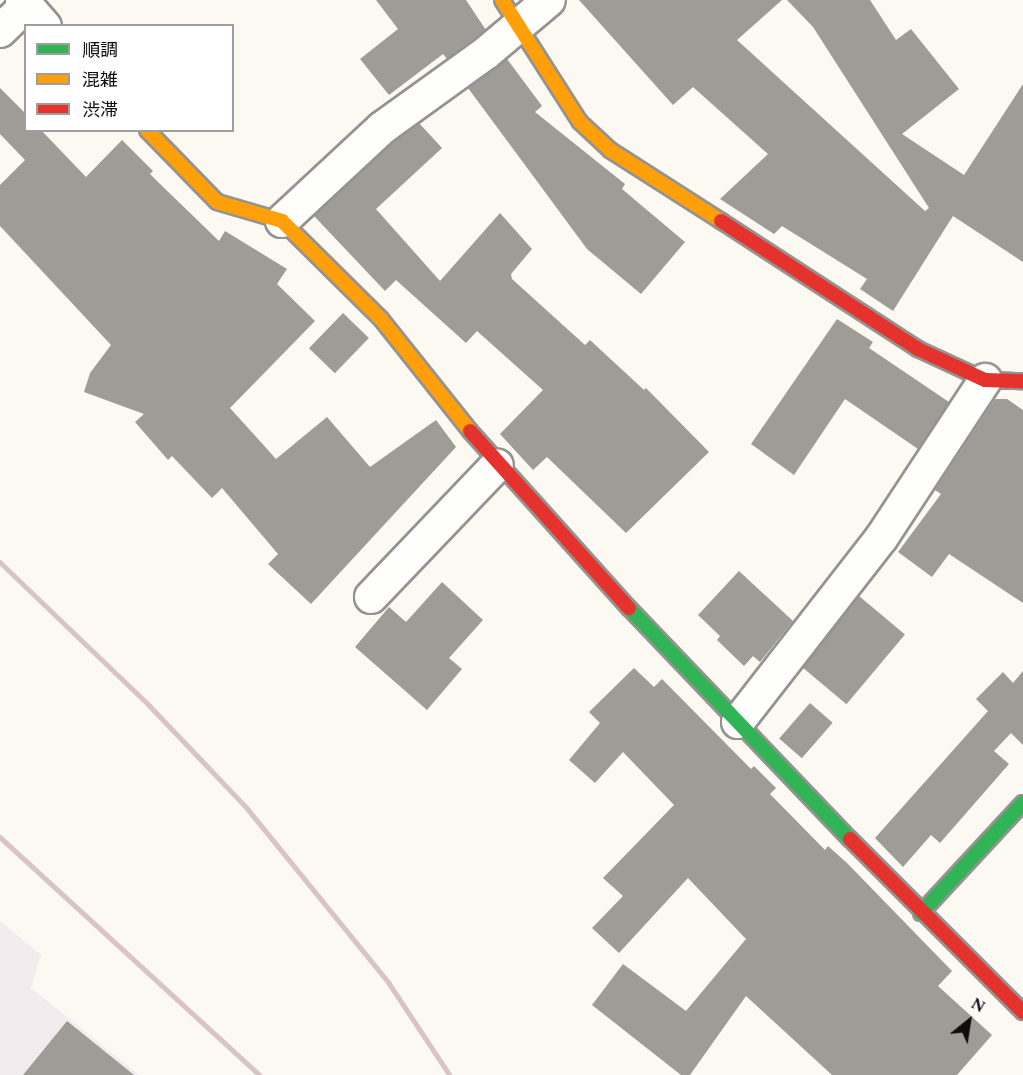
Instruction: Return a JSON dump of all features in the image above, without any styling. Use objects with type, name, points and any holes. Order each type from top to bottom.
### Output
[{"type":"street","points":[[502,0],[521,25],[580,122],[610,150],[918,349],[985,380],[1023,381]]},
{"type":"street","points":[[282,221],[382,128],[521,25],[549,0]]},
{"type":"street","points":[[0,31],[32,10]]},
{"type":"street","points":[[149,132],[217,202],[282,221],[381,319],[497,465],[921,913],[1023,1012]]},
{"type":"street","points":[[738,722],[882,537],[985,380]]},
{"type":"street","points":[[370,597],[497,465]]},
{"type":"street","points":[[921,913],[1023,803]]},
{"type":"shaded area","points":[[0,921],[41,955],[31,988],[139,1075],[0,1075]]},
{"type":"building","points":[[376,0],[466,0],[486,30],[447,59],[443,54],[389,95],[360,59],[398,29]]},
{"type":"building","points":[[579,0],[782,0],[737,40],[925,211],[929,208],[813,27],[787,0],[870,0],[896,40],[911,29],[959,89],[902,134],[964,175],[1023,84],[1023,262],[953,216],[893,311],[860,289],[867,279],[782,226],[774,234],[720,199],[768,154],[693,87],[673,105]]},
{"type":"building","points":[[507,59],[542,106],[535,112],[625,184],[622,189],[685,242],[641,294],[587,249],[468,88]]},
{"type":"building","points":[[0,88],[24,112],[24,132],[43,132],[86,177],[122,140],[153,171],[150,174],[219,241],[225,231],[287,269],[277,284],[315,321],[230,408],[276,459],[327,417],[370,467],[436,420],[456,447],[311,604],[268,564],[278,554],[222,488],[212,498],[172,456],[168,460],[135,422],[144,414],[84,392],[90,373],[111,345],[0,226],[0,185],[25,160],[0,134]]},
{"type":"building","points":[[419,123],[442,148],[376,209],[440,281],[500,213],[532,249],[511,274],[512,279],[585,345],[590,340],[644,390],[646,388],[709,452],[626,533],[547,457],[533,470],[500,434],[543,390],[477,331],[466,343],[396,280],[385,291],[314,216],[393,142]]},
{"type":"building","points":[[343,313],[369,338],[335,373],[309,348]]},
{"type":"building","points":[[837,319],[873,342],[869,348],[949,402],[918,449],[845,399],[794,475],[751,444]]},
{"type":"building","points":[[995,399],[1007,399],[1023,410],[1023,603],[949,554],[932,577],[898,552],[941,494],[935,490]]},
{"type":"building","points":[[739,571],[793,621],[760,662],[753,656],[744,666],[717,640],[720,636],[698,615]]},
{"type":"building","points":[[442,582],[483,620],[449,658],[462,669],[427,710],[355,647],[389,607],[406,622]]},
{"type":"building","points":[[859,596],[905,635],[846,704],[801,666]]},
{"type":"building","points":[[634,668],[654,687],[662,679],[751,769],[754,766],[776,788],[770,794],[825,850],[828,846],[847,863],[952,971],[938,986],[992,1035],[957,1075],[832,1075],[746,996],[690,1075],[681,1075],[592,1005],[623,964],[686,1011],[746,939],[688,878],[619,953],[592,928],[623,896],[603,878],[674,805],[623,752],[595,783],[569,760],[600,723],[589,712]]},
{"type":"building","points":[[1023,671],[1023,745],[1011,733],[994,751],[1009,764],[940,843],[931,835],[903,867],[875,838],[988,711],[976,699],[1003,672],[1013,683]]},
{"type":"building","points":[[810,703],[833,723],[802,758],[779,738]]},
{"type":"building","points":[[67,1021],[134,1075],[23,1075]]},
{"type":"railway","points":[[0,562],[149,705],[247,808],[389,983],[450,1075]]},
{"type":"railway","points":[[0,837],[260,1075]]},
{"type":"traffic: fast","points":[[629,608],[850,839]]},
{"type":"traffic: fast","points":[[921,913],[1023,803]]},
{"type":"traffic: slow","points":[[502,0],[580,122],[610,150],[721,221]]},
{"type":"traffic: slow","points":[[149,132],[217,202],[282,221],[381,319],[470,431]]},
{"type":"traffic: jam","points":[[721,221],[918,349],[985,380],[1023,381]]},
{"type":"traffic: jam","points":[[470,431],[629,608]]},
{"type":"traffic: jam","points":[[850,839],[1023,1012]]}]
